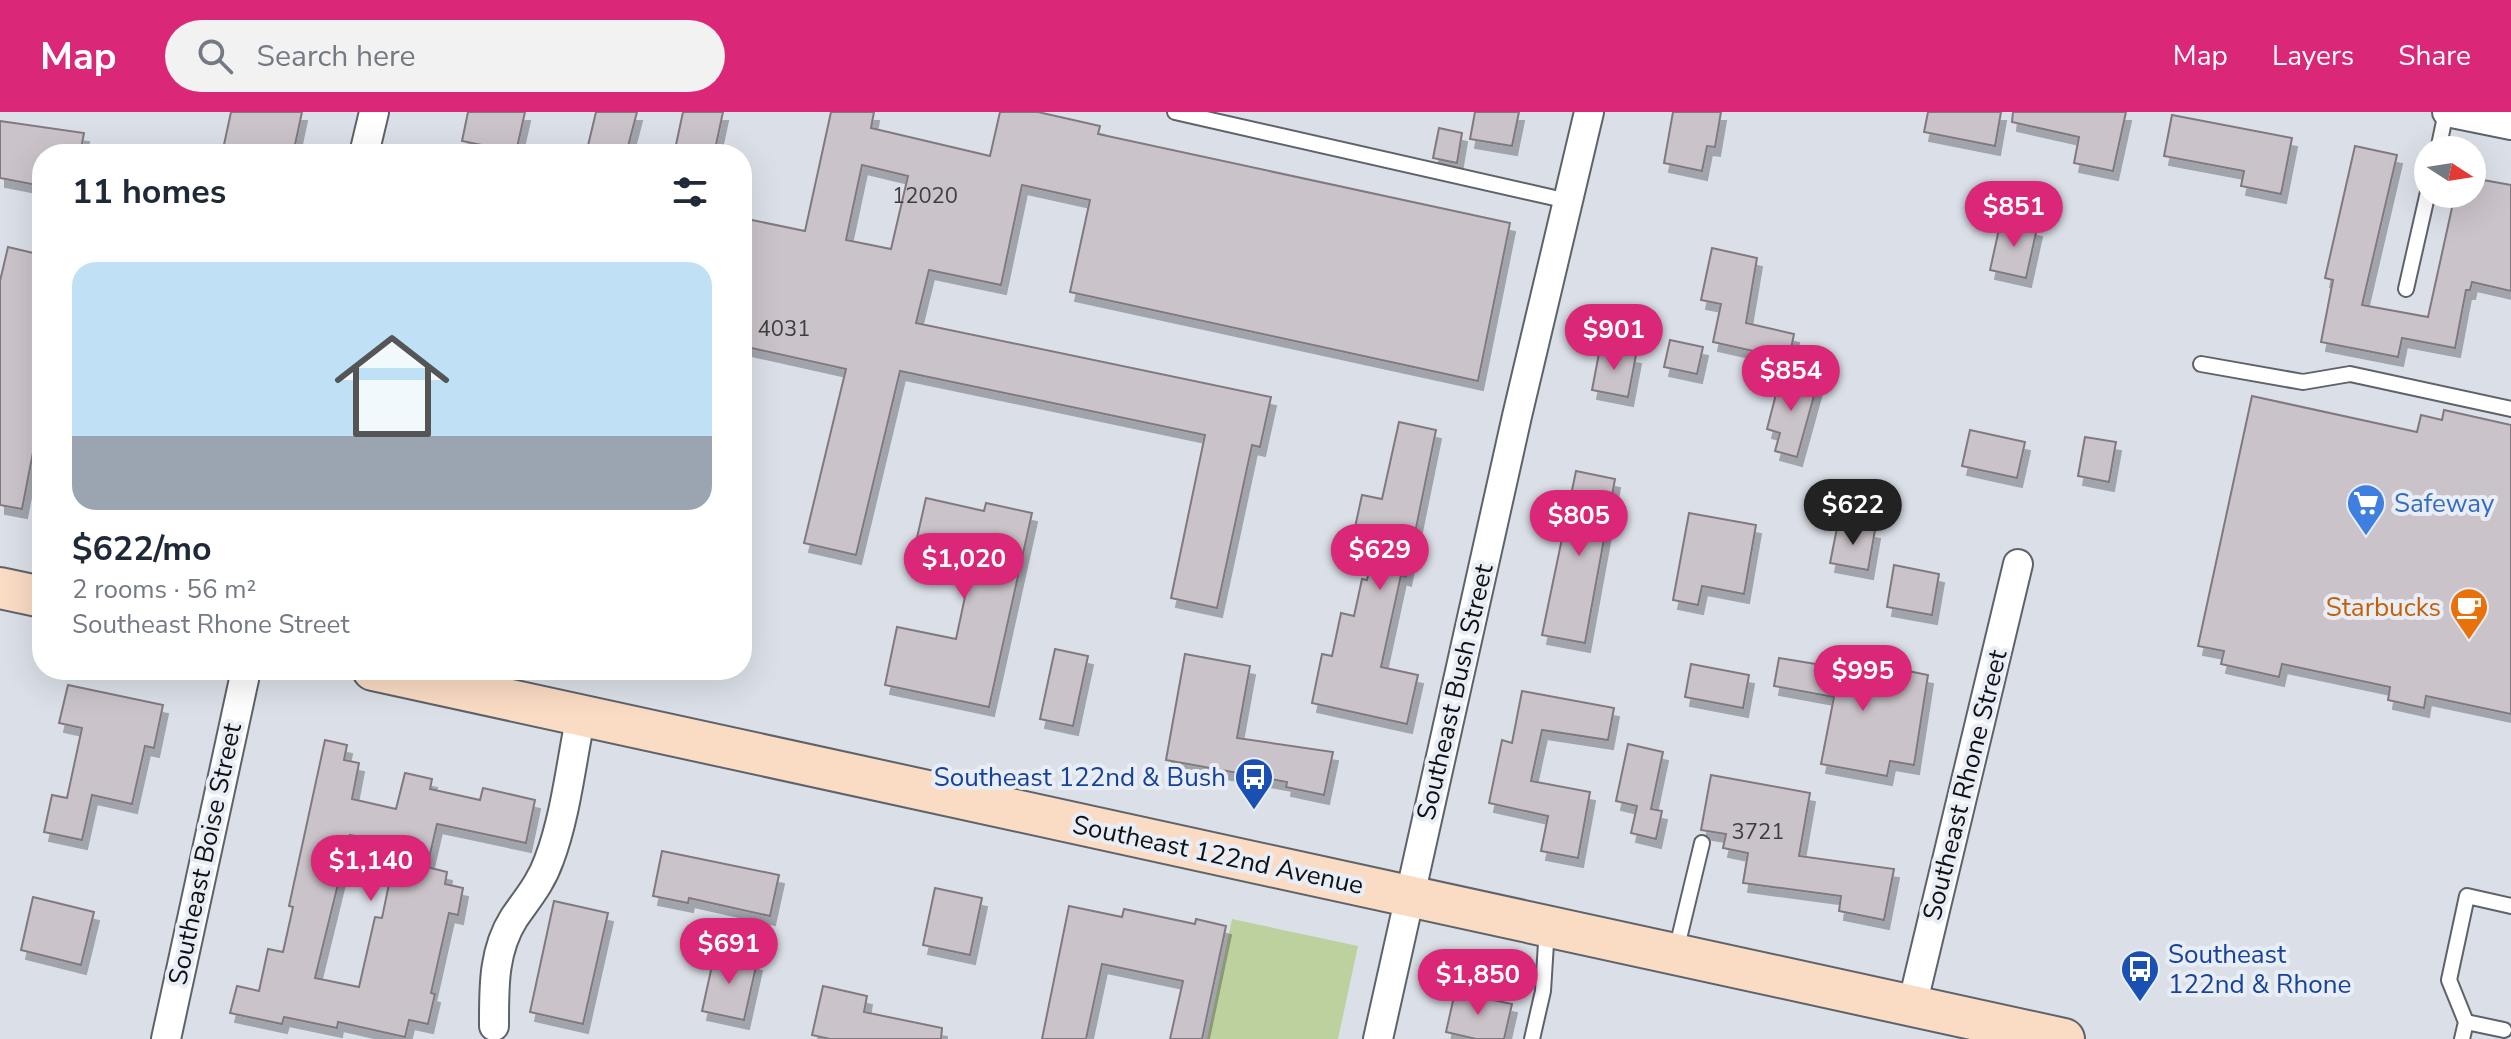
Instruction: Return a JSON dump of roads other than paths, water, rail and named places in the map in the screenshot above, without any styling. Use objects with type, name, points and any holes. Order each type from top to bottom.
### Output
[{"type":"main road","points":[[0,588],[32,595]]},
{"type":"main road","name":"Southeast 122nd Avenue","points":[[419,680],[2064,1039]]},
{"type":"street","points":[[366,144],[374,112]]},
{"type":"street","name":"Southeast Bush Street","points":[[1378,1039],[1589,112]]},
{"type":"street","points":[[2446,112],[2511,125]]},
{"type":"street","name":"Southeast Rhone Street","points":[[1912,1006],[2018,564]]},
{"type":"street","name":"Southeast Boise Street","points":[[166,1039],[244,680]]},
{"type":"street","points":[[494,1026],[495,975],[500,949],[513,920],[544,875],[553,851],[581,715]]},
{"type":"lane","points":[[1175,112],[1568,201]]},
{"type":"lane","points":[[2441,136],[2446,112]]},
{"type":"lane","points":[[2406,289],[2424,208]]},
{"type":"lane","points":[[2201,364],[2303,382],[2350,374],[2511,409]]},
{"type":"lane","points":[[1675,955],[1702,843]]},
{"type":"lane","points":[[2462,1039],[2466,1022],[2449,980],[2467,896],[2511,906]]},
{"type":"lane","points":[[1532,1039],[1543,991],[1547,927]]},
{"type":"lane","points":[[2466,1022],[2504,1030]]},
{"type":"place","name":"Safeway","points":[[2366,537]]},
{"type":"place","name":"Starbucks","points":[[2469,641]]},
{"type":"place","name":"Southeast 122nd & Bush","points":[[1254,811]]},
{"type":"place","name":"Southeast 122nd & Rhone","points":[[2140,1003]]}]
